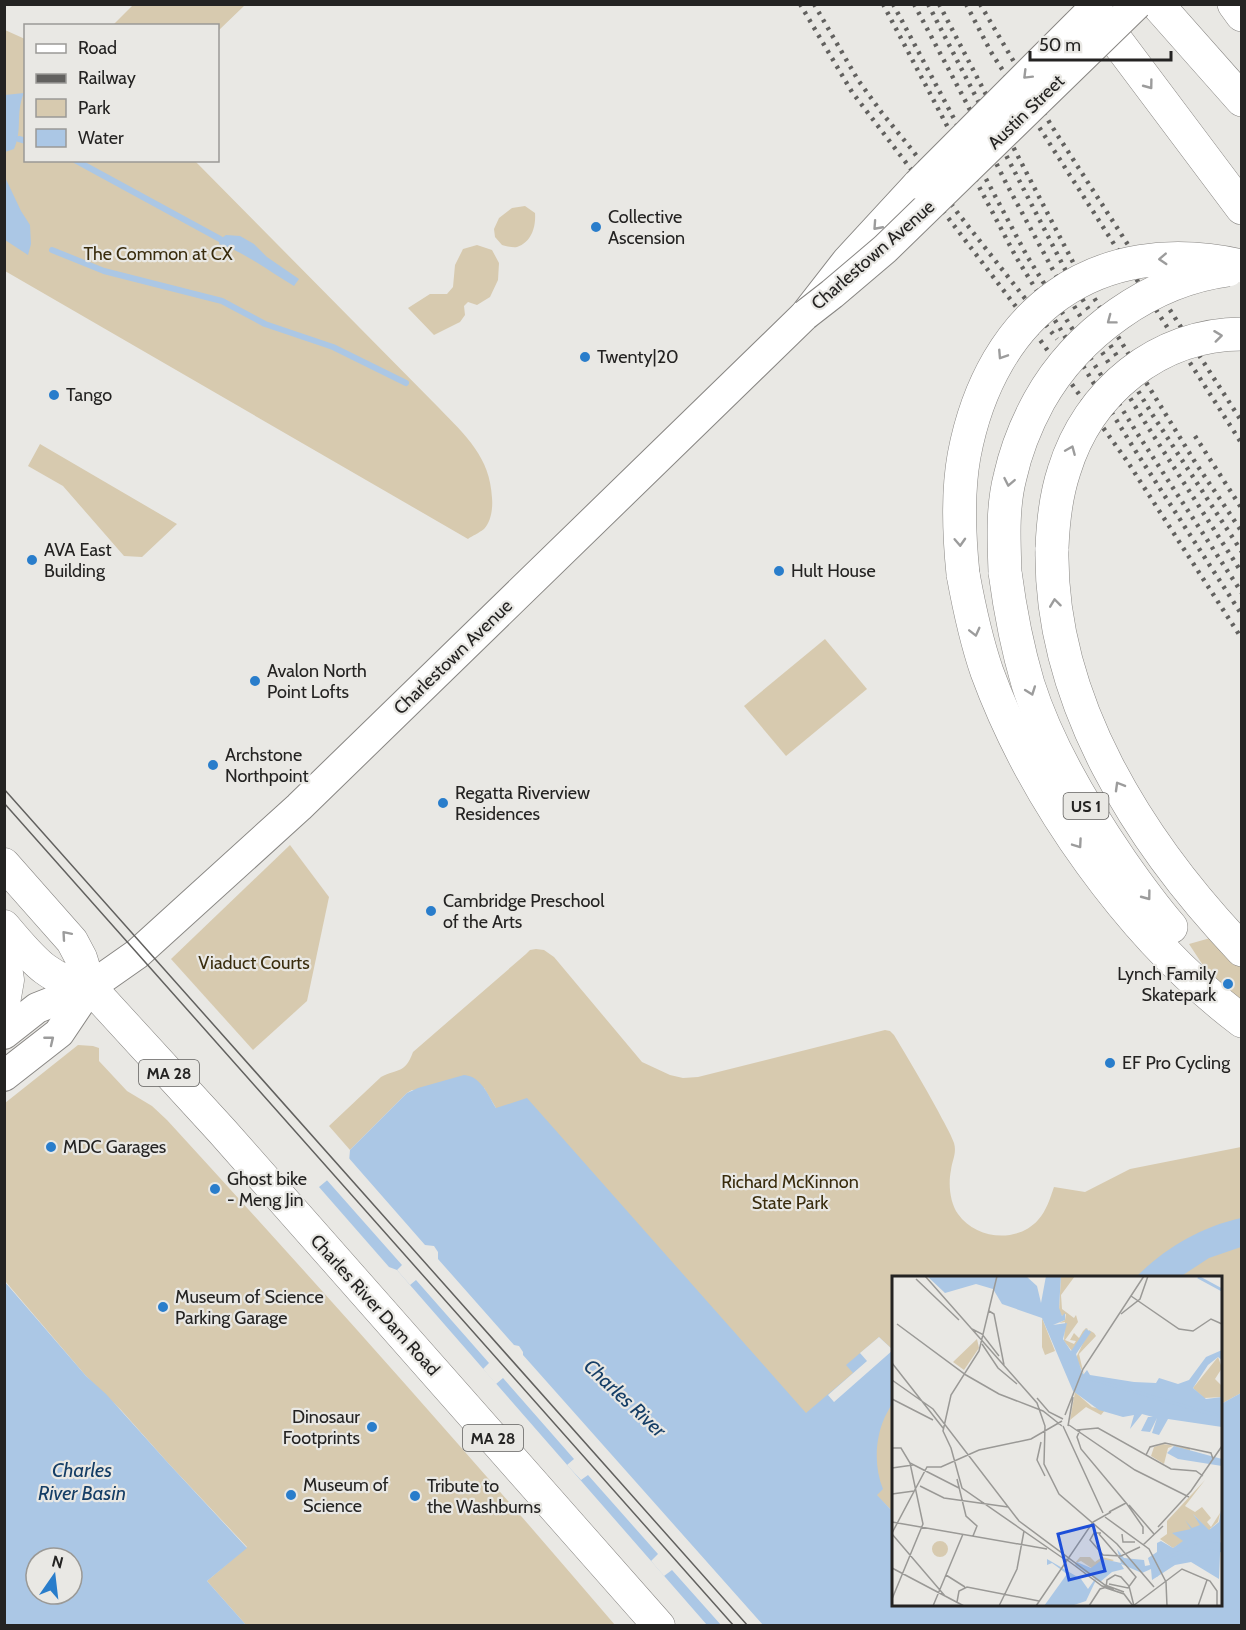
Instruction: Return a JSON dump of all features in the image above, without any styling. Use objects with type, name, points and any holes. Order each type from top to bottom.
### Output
[{"type":"highway","points":[[1089,4],[1242,208]]},
{"type":"highway","points":[[1156,4],[1242,100]]},
{"type":"highway","points":[[1234,4],[1242,15]]},
{"type":"highway","points":[[1242,267],[1216,261],[1185,258],[1127,264],[1081,281],[1042,307],[1010,341],[986,383],[977,407],[964,458],[959,513],[963,574],[977,639],[999,701],[1035,773],[1077,843],[1125,905],[1177,963],[1242,1021]]},
{"type":"highway","name":"US 1","points":[[1242,267],[1193,278],[1151,295],[1114,318],[1074,353],[1040,399],[1020,442],[1009,479],[1004,541],[1008,600],[1020,654],[1029,686],[1057,753],[1091,815],[1149,899],[1188,947],[1242,1001]]},
{"type":"highway","name":"US 1","points":[[1242,334],[1203,338],[1162,352],[1129,373],[1101,400],[1080,432],[1064,470],[1055,512],[1052,557],[1054,596],[1063,644],[1076,691],[1100,750],[1124,796],[1159,850],[1199,903],[1242,950]]},
{"type":"highway","name":"MA 28","points":[[4,864],[72,941],[81,958],[90,987]]},
{"type":"highway","points":[[4,926],[48,972],[70,983],[90,987]]},
{"type":"highway","points":[[4,954],[8,980],[4,1003]]},
{"type":"highway","name":"Charles River Dam Road","points":[[90,987],[222,1131],[659,1626]]},
{"type":"main road","name":"Austin Street","points":[[930,189],[1098,4]]},
{"type":"main road","name":"Austin Street","points":[[930,189],[1137,4]]},
{"type":"main road","name":"Charlestown Avenue","points":[[90,987],[137,954],[299,807],[805,315],[859,272],[930,189]]},
{"type":"main road","points":[[4,1034],[37,1008],[90,987]]},
{"type":"main road","points":[[4,1076],[59,1033],[90,987]]},
{"type":"green space","points":[[133,4],[245,5],[219,30],[219,24],[114,24]]},
{"type":"green space","name":"The Common at CX","points":[[5,30],[24,39],[24,162],[196,162],[467,438],[487,471],[492,502],[488,523],[484,529],[468,539],[5,271]]},
{"type":"green space","points":[[525,206],[535,213],[534,228],[530,237],[517,247],[502,245],[495,237],[494,229],[499,218],[512,208]]},
{"type":"green space","points":[[477,245],[492,250],[499,263],[498,280],[490,297],[477,305],[468,302],[464,306],[465,315],[460,322],[434,335],[408,308],[430,294],[447,294],[453,287],[455,265],[463,249]]},
{"type":"green space","points":[[40,444],[177,524],[142,557],[124,556],[63,486],[28,466]]},
{"type":"green space","points":[[825,639],[867,689],[786,756],[744,706]]},
{"type":"green space","name":"Viaduct Courts","points":[[290,845],[329,897],[307,1001],[253,1050],[171,959]]},
{"type":"green space","name":"Lynch Family Skatepark","points":[[1241,932],[1241,1023],[1189,944],[1228,933]]},
{"type":"green space","name":"Richard McKinnon State Park","points":[[530,950],[544,950],[554,957],[642,1062],[670,1075],[683,1078],[698,1077],[885,1030],[890,1031],[922,1082],[954,1143],[955,1154],[950,1187],[955,1210],[966,1223],[986,1233],[1009,1235],[1030,1227],[1044,1212],[1054,1187],[1085,1192],[1130,1169],[1241,1147],[1241,1393],[1222,1403],[1222,1276],[892,1276],[892,1511],[496,1108],[484,1088],[412,1090],[350,1150],[329,1126],[381,1077],[404,1067],[413,1052]]},
{"type":"green space","points":[[78,1045],[99,1048],[99,1061],[127,1091],[152,1106],[167,1120],[505,1497],[615,1625],[246,1625],[207,1581],[247,1547],[121,1410],[86,1376],[5,1281],[5,1103]]},
{"type":"water","points":[[24,93],[20,108],[17,142],[14,149],[5,152],[5,95]]},
{"type":"water","points":[[4,175],[30,225],[31,244],[28,255],[5,240]]},
{"type":"water","points":[[226,235],[240,236],[254,244],[267,257],[299,279],[294,286],[248,258],[219,244],[220,239]]},
{"type":"water","name":"Charles River","points":[[464,1075],[479,1082],[496,1108],[527,1098],[806,1413],[853,1373],[846,1365],[879,1337],[892,1349],[892,1402],[881,1427],[877,1445],[878,1472],[883,1489],[877,1495],[892,1511],[892,1606],[1222,1606],[1222,1403],[1241,1393],[1241,1625],[707,1625],[397,1270],[389,1267],[319,1187],[349,1162],[350,1150],[407,1093]]},
{"type":"water","points":[[1241,1218],[1241,1247],[1209,1258],[1182,1276],[1137,1276],[1184,1240]]},
{"type":"water","name":"Charles River Basin","points":[[4,1281],[86,1376],[106,1394],[247,1548],[207,1581],[246,1625],[5,1625]]},
{"type":"pier","points":[[347,1156],[425,1245],[434,1246],[438,1252],[438,1259],[514,1345],[519,1346],[523,1355],[763,1625],[721,1625],[672,1570],[664,1576],[651,1561],[658,1554],[588,1475],[581,1480],[567,1465],[574,1459],[503,1378],[496,1384],[483,1369],[489,1363],[416,1280],[410,1285],[397,1270],[402,1265],[325,1178],[346,1160]]},
{"type":"pier","points":[[879,1337],[892,1349],[834,1402],[828,1395],[867,1361],[860,1353]]},
{"type":"waterway","points":[[19,139],[24,140]]},
{"type":"waterway","points":[[79,162],[220,239]]},
{"type":"waterway","points":[[52,250],[104,271],[222,301],[265,324],[333,347],[406,383]]},
{"type":"tram line","points":[[4,789],[748,1626]]},
{"type":"tram line","points":[[4,803],[734,1626]]},
{"type":"railway","points":[[800,4],[852,92],[1020,312],[1127,461],[1242,639]]},
{"type":"railway","points":[[814,4],[858,80],[957,212],[1057,339]]},
{"type":"railway","points":[[883,4],[1016,257],[1133,447],[1242,615]]},
{"type":"railway","points":[[893,4],[1027,256],[1137,433],[1242,593]]},
{"type":"railway","points":[[914,4],[1060,283],[1146,424],[1242,573]]},
{"type":"railway","points":[[928,4],[1069,277],[1152,414],[1242,552]]},
{"type":"railway","points":[[939,4],[1077,270],[1195,462],[1242,532]]},
{"type":"railway","points":[[966,4],[991,52],[1242,444]]},
{"type":"railway","points":[[980,4],[1051,125],[1242,422]]},
{"type":"railway","points":[[1195,436],[1242,509]]},
{"type":"place","name":"Collective Ascension","points":[[596,227]]},
{"type":"place","name":"Twenty|20","points":[[585,357]]},
{"type":"place","name":"Tango","points":[[54,395]]},
{"type":"place","name":"AVA East Building","points":[[32,560]]},
{"type":"place","name":"Hult House","points":[[779,571]]},
{"type":"place","name":"Avalon North Point Lofts","points":[[255,681]]},
{"type":"place","name":"Archstone Northpoint","points":[[213,765]]},
{"type":"place","name":"Regatta Riverview Residences","points":[[443,803]]},
{"type":"place","name":"Cambridge Preschool of the Arts","points":[[431,911]]},
{"type":"place","name":"Lynch Family Skatepark","points":[[1228,984]]},
{"type":"place","name":"EF Pro Cycling","points":[[1110,1063]]},
{"type":"place","name":"MDC Garages","points":[[51,1147]]},
{"type":"place","name":"Ghost bike - Meng Jin","points":[[215,1189]]},
{"type":"place","name":"Museum of Science Parking Garage","points":[[163,1307]]},
{"type":"place","name":"Dinosaur Footprints","points":[[372,1427]]},
{"type":"place","name":"Museum of Science","points":[[291,1495]]},
{"type":"place","name":"Tribute to the Washburns","points":[[415,1496]]}]
